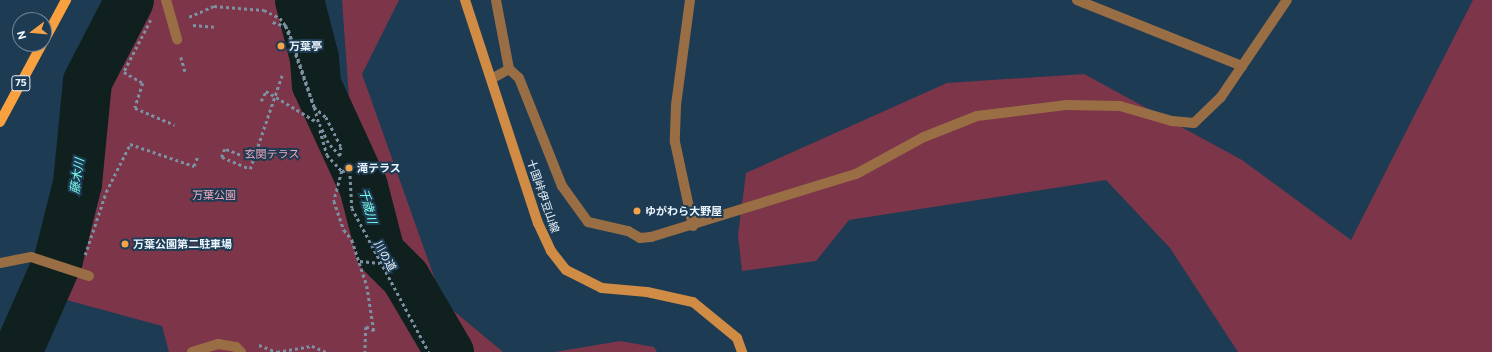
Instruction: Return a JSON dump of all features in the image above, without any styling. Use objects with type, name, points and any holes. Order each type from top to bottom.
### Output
[{"type":"main road","points":[[52,25],[66,0]]},
{"type":"main road","name":"十国峠伊豆山線","points":[[465,0],[493,78],[538,223],[550,251],[566,270],[602,288],[647,292],[693,302],[737,338],[742,352]]},
{"type":"main road","name":"75","points":[[0,122],[38,52]]},
{"type":"street","points":[[166,0],[177,39]]},
{"type":"street","points":[[496,0],[509,69],[519,78],[562,186],[588,222],[628,231],[640,238],[693,226],[856,174],[924,137],[977,116],[1067,105],[1120,106],[1172,121],[1194,123],[1221,97],[1287,0]]},
{"type":"street","points":[[690,0],[676,105],[675,142],[693,226]]},
{"type":"street","points":[[1077,0],[1242,66]]},
{"type":"street","points":[[493,78],[509,69]]},
{"type":"street","points":[[0,263],[32,257],[89,276]]},
{"type":"street","points":[[192,352],[218,344],[236,347],[241,352]]},
{"type":"path","points":[[172,24],[214,6],[264,10],[280,18],[287,27],[314,106],[326,155],[342,171],[334,201],[360,261],[374,332],[366,327],[365,352]]},
{"type":"path","points":[[155,13],[124,72],[143,82],[134,108],[176,125]]},
{"type":"path","points":[[272,22],[287,27]]},
{"type":"path","points":[[240,155],[225,149],[222,157],[250,169],[282,75]]},
{"type":"path","points":[[260,101],[266,91],[318,122],[328,143],[340,156],[341,147],[326,117],[314,106]]},
{"type":"path","points":[[79,273],[106,192],[130,144],[194,166],[198,155]]},
{"type":"path","name":"川の道","points":[[342,171],[350,170],[352,208],[429,352]]},
{"type":"path","points":[[360,261],[381,263]]},
{"type":"path","points":[[277,352],[312,346],[326,352]]},
{"type":"green space","name":"万葉公園","points":[[135,0],[299,0],[314,58],[316,84],[337,130],[349,98],[342,0],[399,0],[362,74],[443,302],[503,352],[169,352],[162,326],[52,296],[95,85]]},
{"type":"green space","points":[[1473,0],[1492,0],[1492,352],[1238,352],[1170,248],[1106,180],[849,220],[816,261],[742,271],[738,235],[746,173],[947,83],[1084,74],[1242,160],[1351,240]]},
{"type":"green space","points":[[620,341],[654,347],[657,352],[555,352]]},
{"type":"waterway","name":"藤木川","points":[[17,352],[58,259],[77,183],[87,81],[129,0]]},
{"type":"waterway","name":"千歳川","points":[[299,0],[314,58],[316,84],[363,186],[380,252],[405,277],[449,352]]},
{"type":"place","name":"万葉亭","points":[[281,46]]},
{"type":"place","name":"滝テラス","points":[[349,168]]},
{"type":"place","name":"ゆがわら大野屋","points":[[637,211]]},
{"type":"place","name":"万葉公園第二駐車場","points":[[125,244]]},
{"type":"park label","name":"玄関テラス","points":[[272,154]]}]
